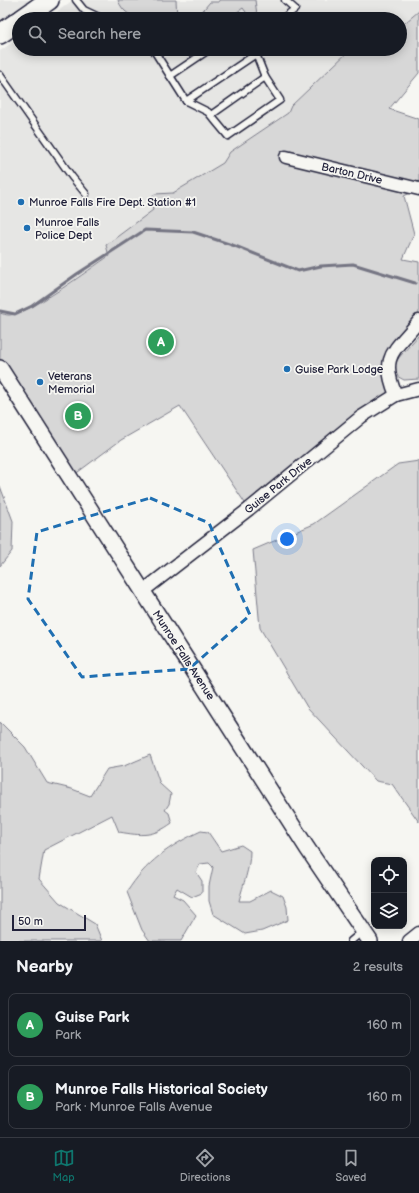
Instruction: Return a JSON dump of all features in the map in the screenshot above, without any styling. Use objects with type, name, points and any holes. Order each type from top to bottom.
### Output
[{"type":"main road","points":[[32,12],[48,0]]},
{"type":"main road","points":[[0,34],[12,26]]},
{"type":"street","name":"Barton Drive","points":[[286,158],[419,189]]},
{"type":"street","points":[[396,395],[389,376],[388,361],[394,349],[419,321]]},
{"type":"street","name":"Munroe Falls Avenue","points":[[0,368],[307,848],[367,936]]},
{"type":"street","name":"Guise Park Drive","points":[[143,591],[244,513],[361,417],[396,395],[419,389]]},
{"type":"street","points":[[409,941],[419,932]]},
{"type":"lane","points":[[76,0],[84,10],[88,12]]},
{"type":"lane","points":[[285,0],[294,9],[290,12]]},
{"type":"lane","points":[[157,56],[186,101],[208,112],[228,136],[279,102],[280,98],[265,77],[259,56]]},
{"type":"lane","points":[[170,76],[200,56]]},
{"type":"lane","points":[[186,101],[250,56]]},
{"type":"lane","points":[[0,75],[72,177],[86,194]]},
{"type":"lane","points":[[211,115],[265,77]]},
{"type":"lane","points":[[352,941],[367,936]]},
{"type":"highlighted area","points":[[150,498],[209,523],[250,615],[189,669],[82,677],[28,599],[37,532]]},
{"type":"shaded area","points":[[0,0],[34,0],[16,12],[12,12],[12,15],[0,23]]},
{"type":"shaded area","points":[[73,0],[419,0],[419,11],[407,21],[407,12],[57,12]]},
{"type":"shaded area","points":[[118,0],[176,0],[177,12],[126,12]]},
{"type":"shaded area","points":[[219,0],[255,0],[257,12],[246,12],[243,8],[237,12],[202,12],[210,2],[219,2]]},
{"type":"shaded area","points":[[419,11],[419,73],[389,109],[419,119],[419,189],[404,196],[414,234],[403,259],[419,262],[419,321],[388,361],[396,395],[249,509],[180,406],[121,440],[74,475],[0,368],[0,313],[9,315],[31,307],[60,290],[109,256],[106,245],[153,210],[149,198],[155,194],[173,193],[223,163],[230,152],[288,113],[291,106],[344,56],[407,56],[407,21]]},
{"type":"shaded area","points":[[12,43],[12,56],[344,56],[291,106],[288,113],[274,121],[236,163],[106,245],[109,256],[65,286],[32,306],[9,315],[0,313],[0,51]]},
{"type":"shaded area","points":[[419,335],[419,379],[404,380],[393,374],[395,362]]},
{"type":"shaded area","points":[[419,461],[419,822],[392,784],[376,781],[307,707],[260,628],[253,550],[314,524],[398,464]]},
{"type":"shaded area","points":[[0,486],[13,521],[12,551],[0,566]]},
{"type":"shaded area","points":[[0,722],[25,747],[47,783],[72,789],[90,796],[107,769],[124,766],[150,755],[160,784],[171,794],[169,804],[165,810],[169,813],[172,823],[159,831],[141,835],[119,832],[112,815],[44,850],[39,879],[59,902],[95,924],[102,941],[0,941]]},
{"type":"shaded area","points":[[201,831],[208,832],[221,851],[241,845],[250,851],[248,870],[239,901],[250,901],[271,890],[283,896],[287,907],[288,920],[262,931],[245,934],[213,914],[209,901],[209,886],[213,867],[209,863],[200,864],[196,872],[202,881],[202,893],[192,897],[177,888],[173,895],[183,900],[196,915],[181,941],[150,941],[142,930],[127,892],[142,872],[159,856],[179,842]]},
{"type":"waterway","points":[[0,311],[15,314],[32,306],[77,274],[145,230],[193,232],[235,246],[298,271],[321,266],[353,264],[415,283]]},
{"type":"place","name":"Munroe Falls Fire Dept. Station #1","points":[[21,202]]},
{"type":"place","name":"Munroe Falls Police Dept","points":[[27,228]]},
{"type":"place","name":"Guise Park","points":[[161,342]]},
{"type":"place","name":"Guise Park Lodge","points":[[287,369]]},
{"type":"place","name":"Veterans Memorial","points":[[40,382]]},
{"type":"place","name":"Munroe Falls Historical Society","points":[[78,416]]}]
